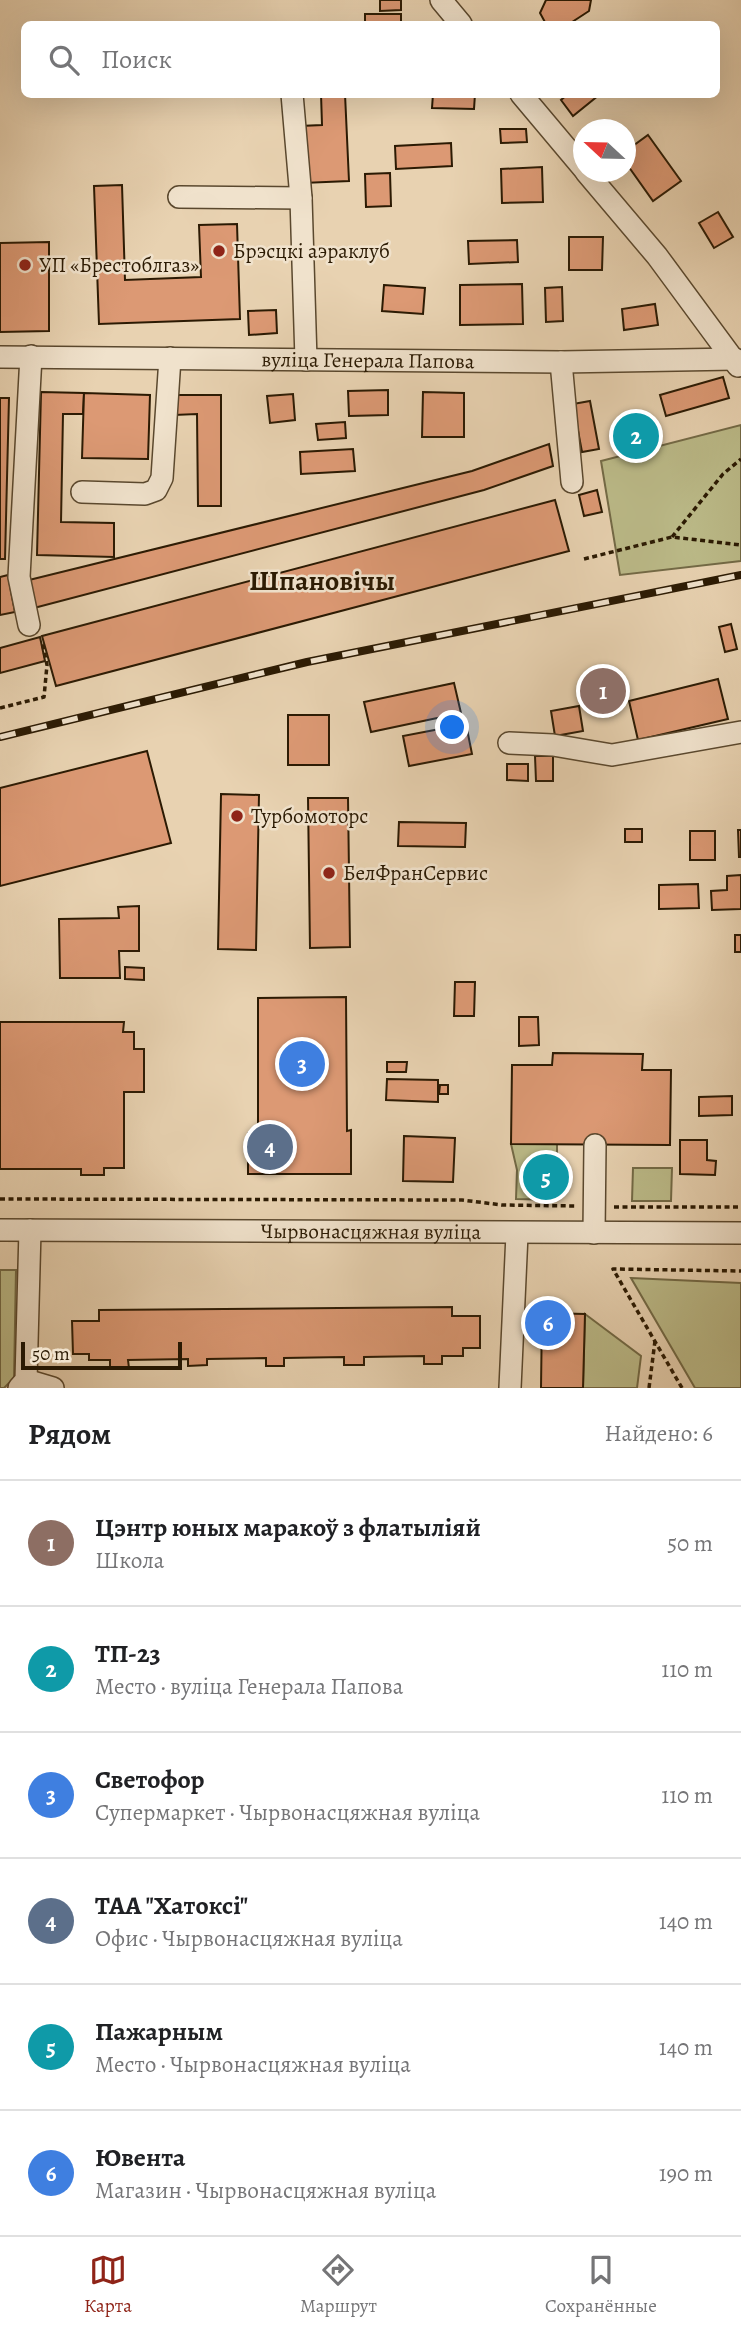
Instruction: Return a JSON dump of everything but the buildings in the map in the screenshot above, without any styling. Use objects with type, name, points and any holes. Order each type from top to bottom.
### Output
[{"type":"street","points":[[440,0],[458,21]]},
{"type":"street","points":[[292,98],[301,198],[306,360]]},
{"type":"street","points":[[524,98],[573,156]]},
{"type":"street","points":[[595,182],[657,256],[738,365]]},
{"type":"street","points":[[179,197],[301,198]]},
{"type":"street","points":[[32,356],[19,577],[34,629]]},
{"type":"street","name":"вуліца Генерала Папова","points":[[0,357],[738,365]]},
{"type":"street","points":[[82,492],[145,494],[156,490],[162,478],[170,358]]},
{"type":"street","points":[[561,362],[572,482]]},
{"type":"street","points":[[509,743],[553,745],[612,755],[741,732]]},
{"type":"street","points":[[594,1233],[595,1144]]},
{"type":"street","name":"Чырвонасцяжная вуліца","points":[[0,1230],[741,1233]]},
{"type":"street","points":[[30,1230],[23,1384],[53,1388]]},
{"type":"street","points":[[510,1388],[517,1234]]},
{"type":"path","points":[[672,537],[723,474],[741,459]]},
{"type":"path","points":[[584,559],[672,537],[741,545]]},
{"type":"path","points":[[0,708],[44,697],[47,665],[34,629]]},
{"type":"path","points":[[0,1199],[462,1200],[502,1205],[741,1207]]},
{"type":"path","points":[[682,1388],[613,1269],[741,1271]]},
{"type":"path","points":[[649,1388],[655,1341]]},
{"type":"shaded area","points":[[741,425],[741,561],[620,575],[601,461]]},
{"type":"shaded area","points":[[511,1144],[557,1144],[557,1200],[516,1199],[517,1170]]},
{"type":"shaded area","points":[[633,1168],[672,1168],[671,1201],[632,1201]]},
{"type":"shaded area","points":[[0,1270],[16,1270],[14,1378],[4,1388],[0,1388]]},
{"type":"shaded area","points":[[631,1278],[741,1283],[741,1388],[695,1388]]},
{"type":"shaded area","points":[[585,1314],[641,1356],[637,1388],[583,1388]]},
{"type":"railway","points":[[0,737],[307,662],[741,575]]},
{"type":"place","name":"Брэсцкі аэраклуб","points":[[219,251]]},
{"type":"place","name":"УП «Брестоблгаз»","points":[[25,265]]},
{"type":"place","name":"ТП-23","points":[[636,436]]},
{"type":"place","name":"Цэнтр юных маракоў з флатыліяй","points":[[603,691]]},
{"type":"place","name":"Турбомоторс","points":[[237,816]]},
{"type":"place","name":"БелФранСервис","points":[[329,873]]},
{"type":"place","name":"Светофор","points":[[302,1064]]},
{"type":"place","name":"ТАА \"Хатоксі\"","points":[[270,1147]]},
{"type":"place","name":"Пажарным","points":[[546,1177]]},
{"type":"place","name":"Ювента","points":[[548,1323]]},
{"type":"district","name":"Шпановічы","points":[[322,580]]}]
